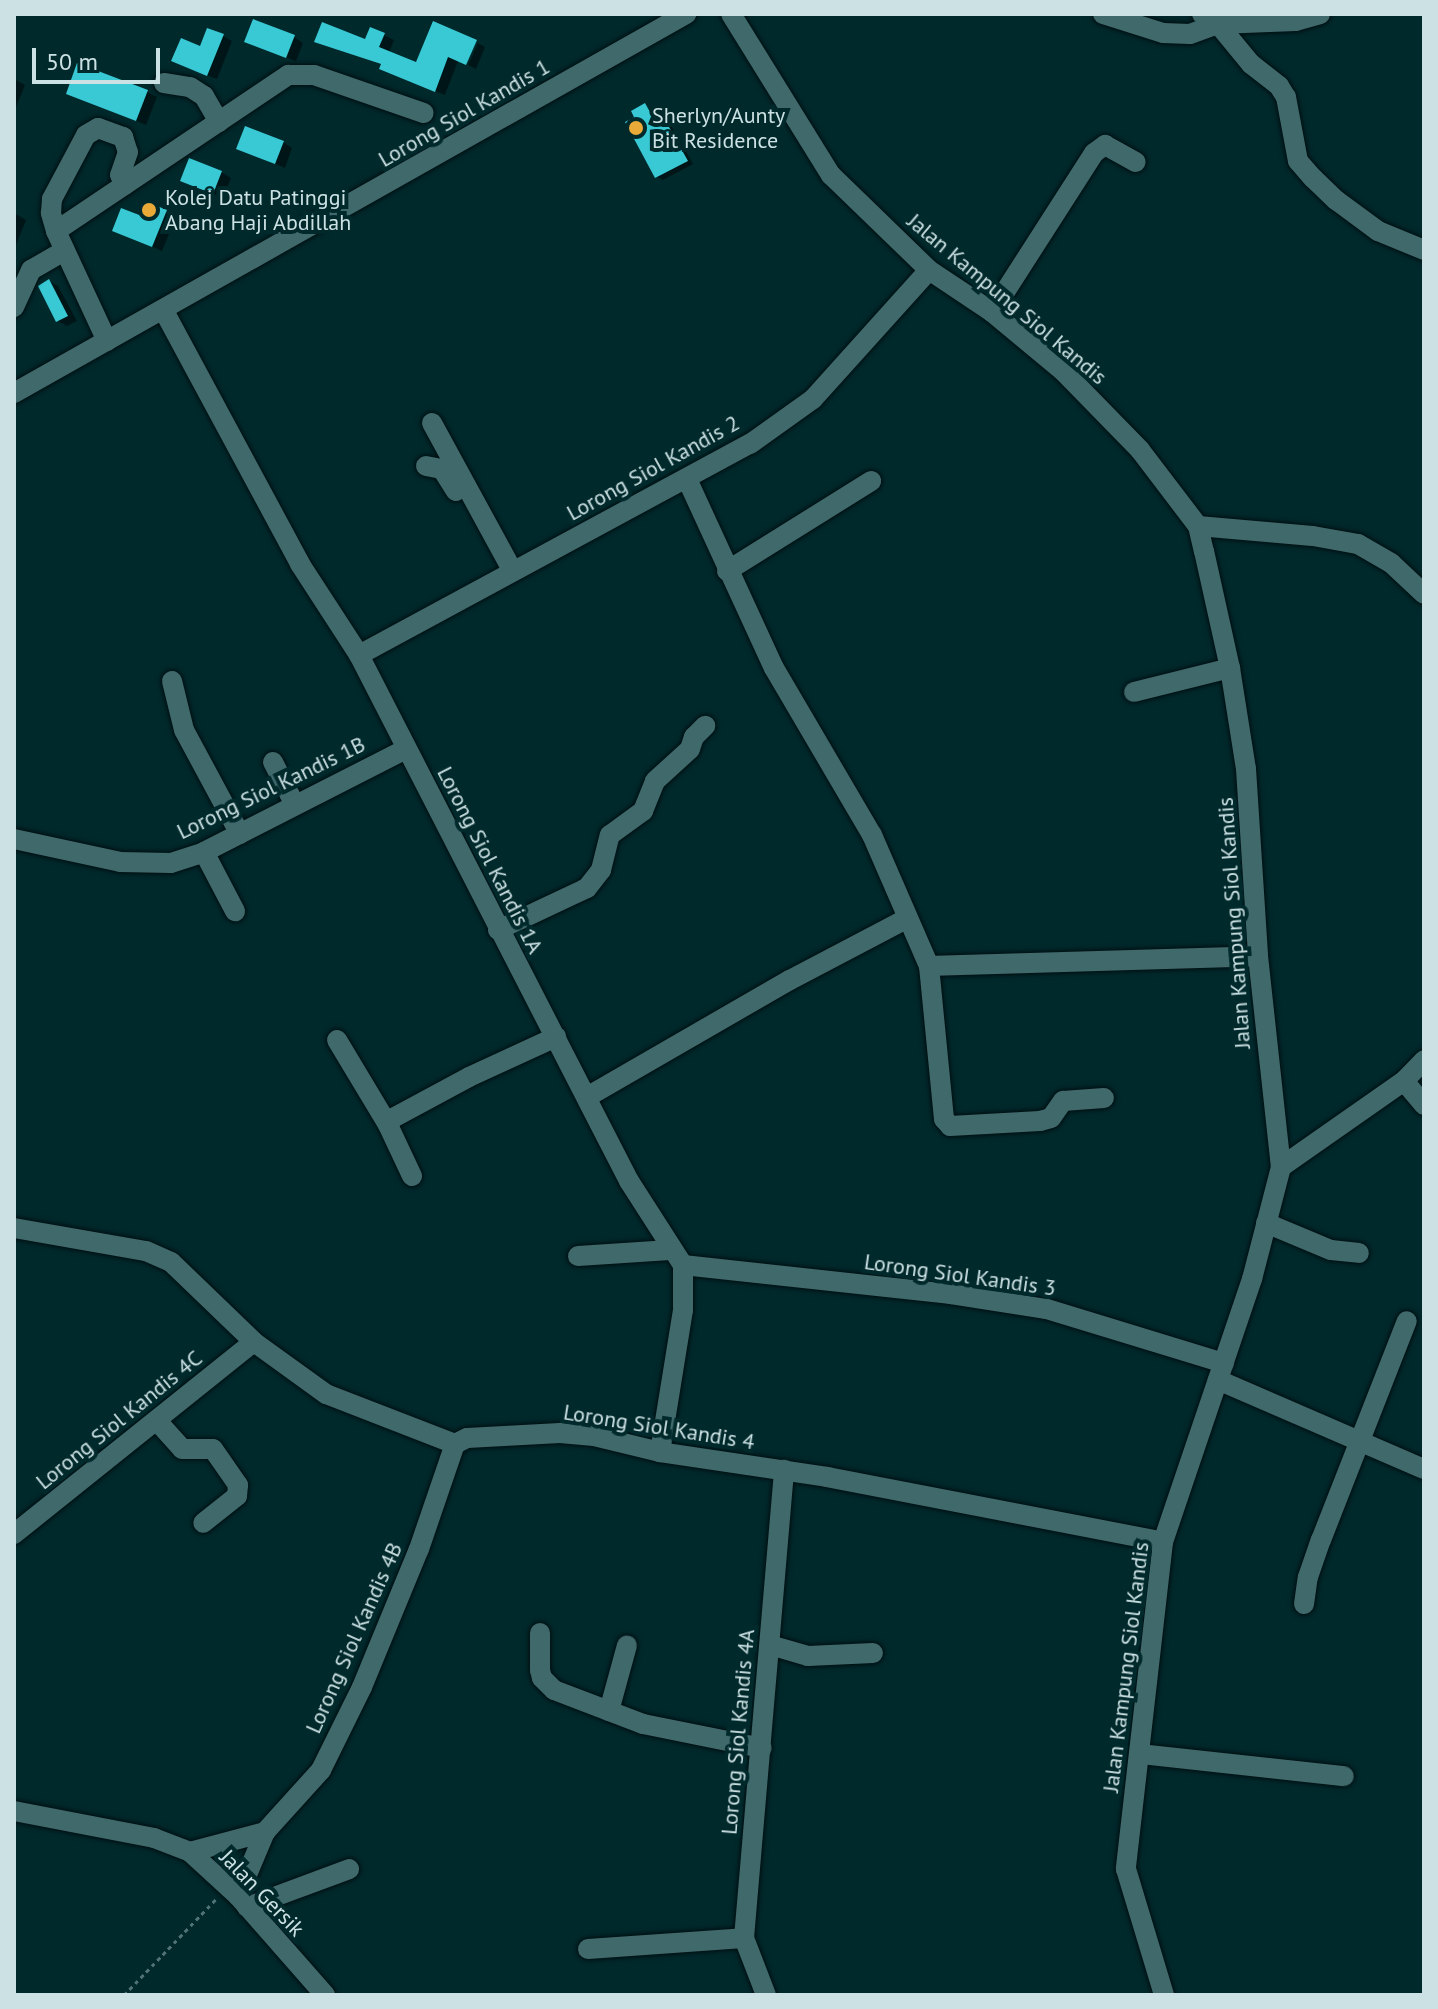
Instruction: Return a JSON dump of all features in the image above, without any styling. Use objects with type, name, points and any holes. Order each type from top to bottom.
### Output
[{"type":"street","name":"Lorong Siol Kandis 1","points":[[14,393],[686,14]]},
{"type":"street","name":"Jalan Kampung Siol Kandis","points":[[731,14],[831,175],[929,270],[992,312],[1064,372],[1140,450],[1198,526],[1230,668],[1246,769],[1258,956],[1281,1167],[1221,1371],[1163,1542],[1126,1869],[1164,1995]]},
{"type":"street","points":[[1103,14],[1163,33],[1190,34],[1210,19],[1296,21],[1320,14]]},
{"type":"street","points":[[1210,19],[1251,64],[1279,86],[1286,97],[1298,161],[1313,178],[1336,200],[1378,231],[1424,250]]},
{"type":"street","points":[[56,231],[288,75],[301,73],[424,113]]},
{"type":"street","points":[[164,83],[190,87],[204,96],[219,122]]},
{"type":"street","points":[[107,341],[56,231],[51,213],[52,199],[86,135],[98,128],[123,137],[128,152],[120,175],[125,185]]},
{"type":"street","points":[[992,312],[1094,153],[1105,145],[1136,162]]},
{"type":"street","points":[[14,307],[31,270],[65,250]]},
{"type":"street","name":"Lorong Siol Kandis 2","points":[[359,655],[750,444],[813,399],[929,270]]},
{"type":"street","name":"Lorong Siol Kandis 1A","points":[[164,311],[300,564],[359,655],[629,1181],[677,1258]]},
{"type":"street","points":[[432,423],[507,573]]},
{"type":"street","points":[[426,466],[438,466],[448,476],[507,573]]},
{"type":"street","points":[[687,479],[774,668],[872,835],[929,966],[944,1119],[950,1126],[1040,1121],[1051,1118],[1063,1101],[1104,1098]]},
{"type":"street","points":[[727,571],[871,481]]},
{"type":"street","points":[[1198,526],[1313,536],[1358,544],[1391,563],[1424,594]]},
{"type":"street","points":[[1134,692],[1230,668]]},
{"type":"street","points":[[172,681],[184,730],[240,834]]},
{"type":"street","points":[[498,930],[587,888],[601,870],[610,835],[643,811],[655,781],[690,749],[694,737],[705,726]]},
{"type":"street","name":"Lorong Siol Kandis 1B","points":[[14,839],[143,865],[171,863],[204,852],[406,749]]},
{"type":"street","points":[[273,762],[295,805]]},
{"type":"street","points":[[204,852],[235,911]]},
{"type":"street","points":[[587,1097],[790,980],[906,919]]},
{"type":"street","points":[[929,966],[1258,956]]},
{"type":"street","points":[[388,1125],[393,1118],[469,1077],[556,1037]]},
{"type":"street","points":[[337,1040],[388,1125],[412,1176]]},
{"type":"street","points":[[1281,1167],[1404,1081],[1424,1060]]},
{"type":"street","points":[[1404,1081],[1424,1105]]},
{"type":"street","points":[[1266,1223],[1331,1250],[1359,1253]]},
{"type":"street","points":[[14,1228],[146,1251],[171,1262],[254,1342],[326,1394],[455,1444]]},
{"type":"street","name":"Lorong Siol Kandis 3","points":[[578,1256],[677,1258],[1032,1306],[1221,1371],[1424,1469]]},
{"type":"street","points":[[660,1452],[683,1310],[677,1258]]},
{"type":"street","points":[[1304,1604],[1308,1577],[1407,1321]]},
{"type":"street","name":"Lorong Siol Kandis 4C","points":[[14,1534],[158,1422],[254,1342]]},
{"type":"street","points":[[158,1422],[182,1449],[213,1449],[238,1485],[237,1496],[203,1523]]},
{"type":"street","name":"Lorong Siol Kandis 4","points":[[455,1444],[467,1438],[574,1434],[660,1452],[784,1470],[1163,1542]]},
{"type":"street","name":"Lorong Siol Kandis 4B","points":[[265,1832],[321,1770],[362,1687],[419,1549],[455,1444]]},
{"type":"street","name":"Lorong Siol Kandis 4A","points":[[766,1995],[744,1938],[784,1470]]},
{"type":"street","points":[[540,1633],[540,1670],[548,1685],[643,1724],[762,1748]]},
{"type":"street","points":[[609,1711],[627,1645]]},
{"type":"street","points":[[770,1645],[808,1656],[873,1653]]},
{"type":"street","points":[[1140,1754],[1344,1776]]},
{"type":"street","name":"Jalan Gersik","points":[[14,1811],[154,1838],[190,1852],[237,1897],[325,1995]]},
{"type":"street","points":[[190,1852],[265,1832]]},
{"type":"street","points":[[237,1897],[265,1832]]},
{"type":"street","points":[[237,1897],[349,1869]]},
{"type":"street","points":[[588,1949],[744,1938]]},
{"type":"path","points":[[124,1995],[237,1897]]},
{"type":"building","points":[[253,19],[295,35],[286,58],[244,42]]},
{"type":"building","points":[[433,21],[477,40],[466,65],[448,57],[435,92],[379,69],[381,64],[314,42],[322,22],[365,39],[370,27],[385,33],[379,47],[416,62]]},
{"type":"building","points":[[207,28],[224,34],[207,76],[171,61],[181,38],[200,46]]},
{"type":"building","points":[[77,63],[148,90],[136,121],[66,94]]},
{"type":"building","points":[[645,103],[656,123],[664,118],[688,161],[655,178],[625,122],[634,117],[631,111]]},
{"type":"building","points":[[245,126],[284,141],[275,164],[236,149]]},
{"type":"building","points":[[189,158],[222,171],[213,194],[180,181]]},
{"type":"building","points":[[152,204],[167,210],[152,247],[112,231],[121,208],[147,218]]},
{"type":"building","points":[[49,279],[68,316],[56,322],[38,286]]},
{"type":"place","name":"Sherlyn/Aunty Bit Residence","points":[[636,128]]},
{"type":"place","name":"Kolej Datu Patinggi Abang Haji Abdillah","points":[[149,210]]}]
